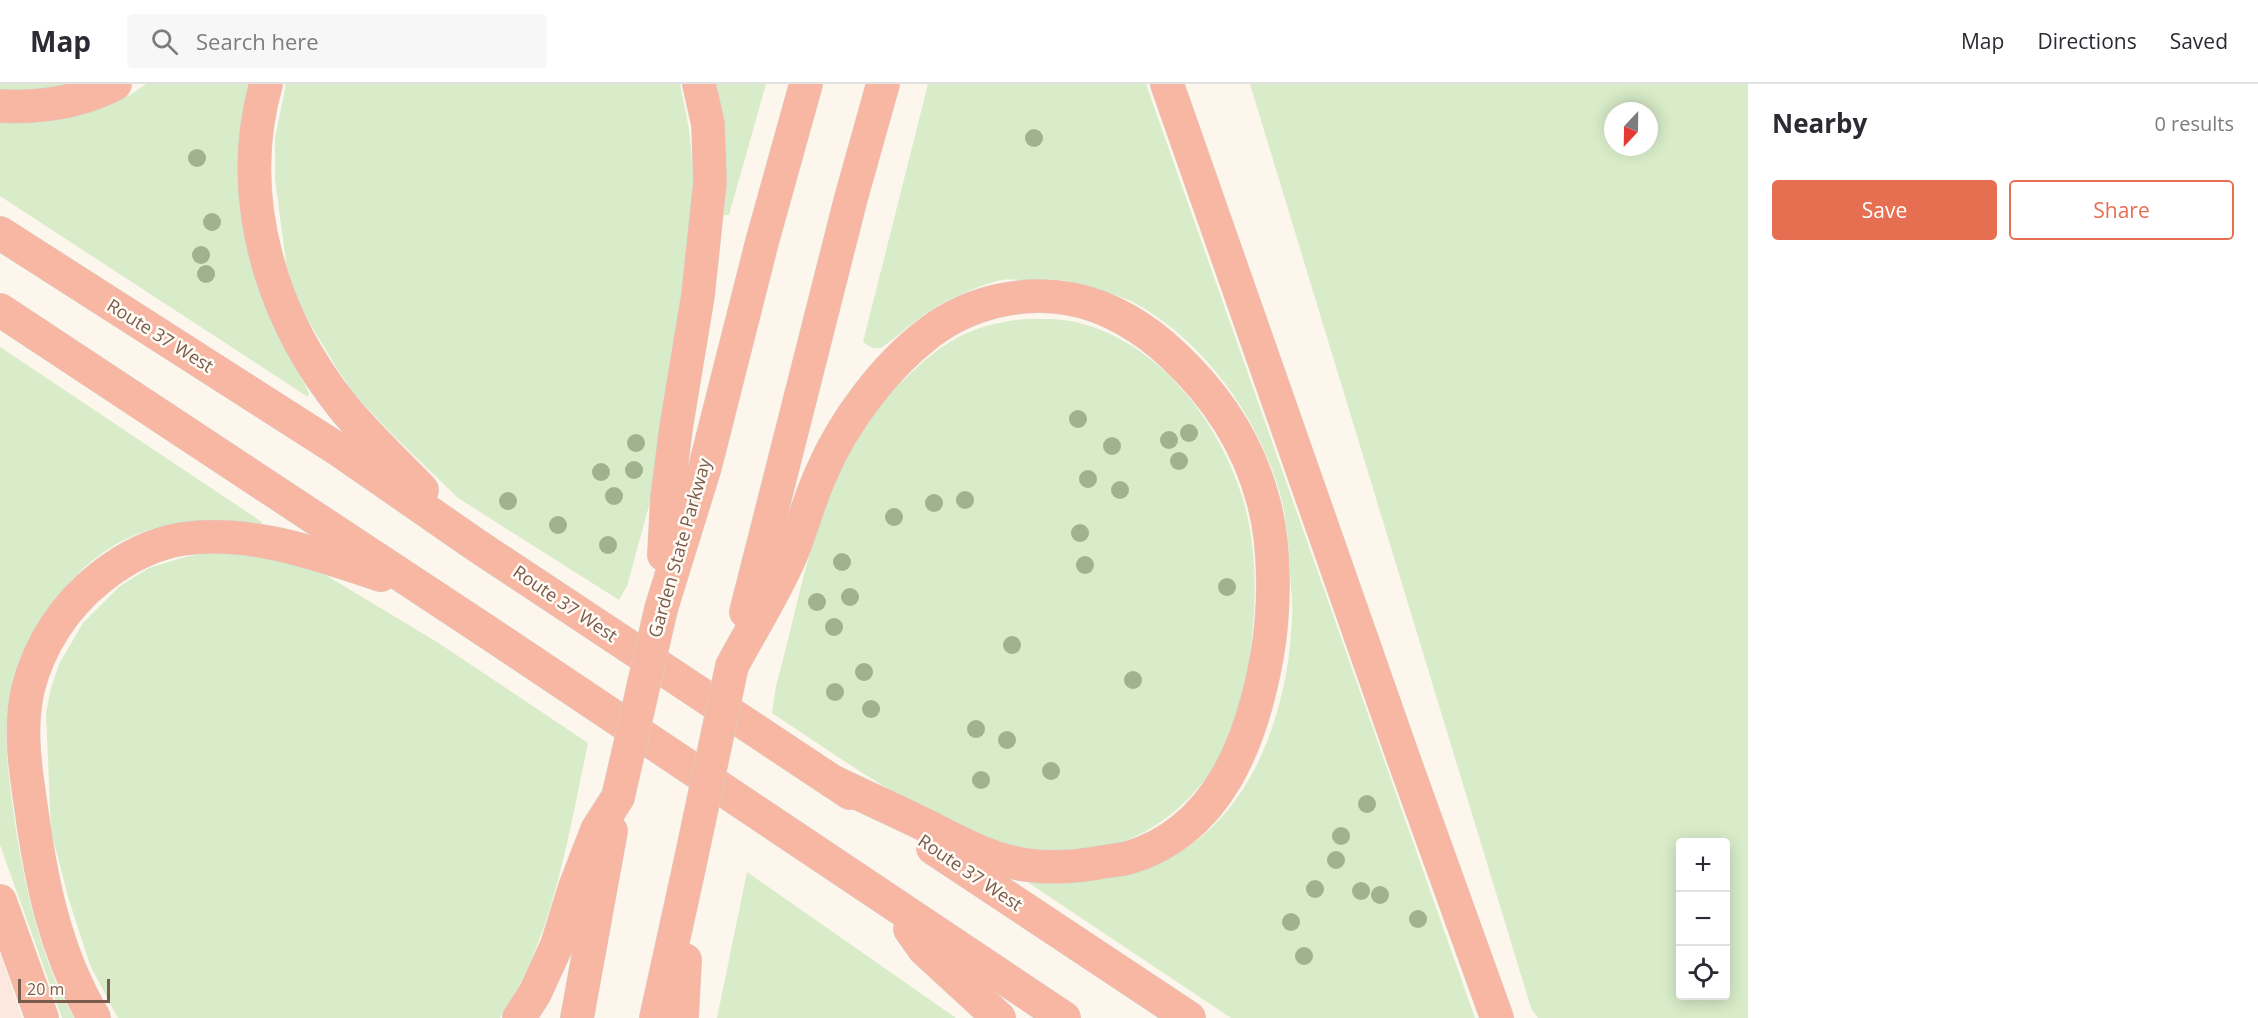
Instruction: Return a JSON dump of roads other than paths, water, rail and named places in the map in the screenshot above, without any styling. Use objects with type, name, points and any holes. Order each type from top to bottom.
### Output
[{"type":"highway","points":[[0,106],[61,103],[115,84]]},
{"type":"highway","points":[[266,84],[255,136],[255,203],[263,251],[278,296],[306,352],[344,408],[476,545]]},
{"type":"highway","points":[[661,609],[668,498],[681,395],[698,294],[709,193],[711,154],[708,124],[699,84]]},
{"type":"highway","name":"Garden State Parkway","points":[[577,1018],[618,797],[661,609],[705,467],[762,242],[806,84]]},
{"type":"highway","points":[[656,1018],[732,666],[848,209],[883,84]]},
{"type":"highway","points":[[1167,84],[1497,1018]]},
{"type":"highway","name":"Route 37 West","points":[[0,232],[339,450],[476,545],[1189,1018]]},
{"type":"highway","points":[[732,666],[790,557],[822,470],[845,431],[869,394],[901,357],[931,331],[984,304],[1038,296],[1086,302],[1110,312],[1153,338],[1197,378],[1232,426],[1245,449],[1254,472],[1268,523],[1272,580],[1270,636],[1251,725],[1241,753],[1215,797],[1191,821],[1168,839],[1127,858],[1068,866],[1030,865],[1012,862],[970,848],[832,781]]},
{"type":"highway","points":[[0,310],[420,587],[1064,1018]]},
{"type":"highway","points":[[94,1018],[74,981],[49,912],[38,862],[24,751],[24,718],[28,689],[46,643],[64,613],[94,582],[130,557],[161,543],[203,537],[244,538],[283,546],[420,587]]},
{"type":"highway","points":[[519,1018],[535,993],[557,945],[574,887],[590,845],[618,797]]},
{"type":"highway","points":[[682,1018],[689,868]]},
{"type":"highway","points":[[0,901],[42,1018]]},
{"type":"highway","points":[[889,901],[924,949],[999,1018]]}]
